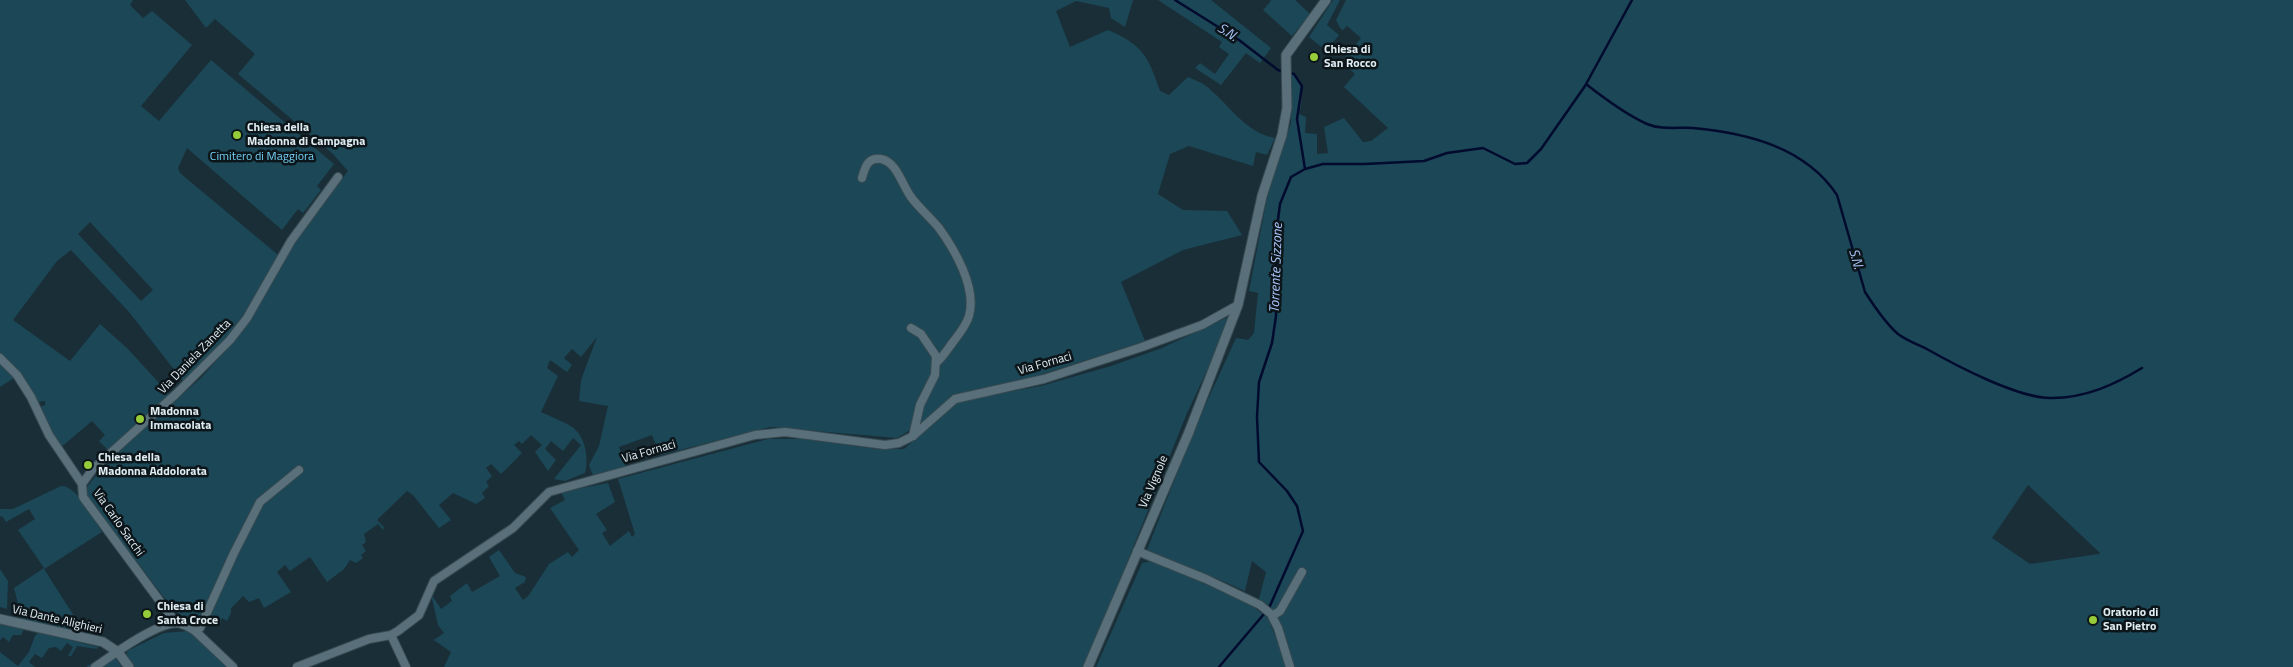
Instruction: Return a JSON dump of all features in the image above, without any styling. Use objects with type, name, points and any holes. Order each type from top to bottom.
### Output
[{"type":"street","points":[[1238,305],[1262,196],[1282,135],[1287,108],[1286,55],[1326,0]]},
{"type":"street","points":[[862,178],[866,165],[872,160],[882,159],[893,167],[904,189],[946,238],[962,270],[970,298],[969,314],[965,325],[936,363]]},
{"type":"street","name":"Via Daniela Zanetta","points":[[82,484],[94,469],[176,394],[230,340],[247,318],[315,206],[338,177]]},
{"type":"street","name":"Via Fornaci","points":[[391,635],[419,615],[434,581],[513,528],[549,492],[755,435],[785,432],[885,445],[899,443],[913,436],[955,399],[1044,379],[1142,347],[1202,325],[1238,305]]},
{"type":"street","name":"Via Vignole","points":[[1088,667],[1204,396],[1238,305]]},
{"type":"street","points":[[911,328],[921,334],[936,356],[935,375],[920,405],[913,436]]},
{"type":"street","name":"Via Carlo Sacchi","points":[[0,358],[17,375],[31,397],[49,435],[82,484],[84,497],[176,623]]},
{"type":"street","points":[[194,630],[200,628],[234,553],[260,502],[299,470]]},
{"type":"street","points":[[1137,551],[1206,578],[1260,605],[1271,615],[1278,628],[1290,667]]},
{"type":"street","points":[[1271,615],[1280,611],[1302,572]]},
{"type":"street","name":"Via Dante Alighieri","points":[[0,620],[103,642],[118,652],[129,667]]},
{"type":"street","points":[[95,667],[118,652],[125,645],[176,623],[194,630],[233,667]]},
{"type":"street","points":[[297,667],[370,639],[391,635],[406,667]]},
{"type":"green space","name":"Cimitero di Maggiora","points":[[0,0],[133,0],[130,5],[143,18],[152,11],[192,45],[141,106],[159,121],[211,60],[334,164],[317,186],[321,190],[303,213],[298,209],[282,230],[187,148],[178,168],[180,173],[277,254],[278,259],[248,308],[223,342],[183,381],[129,312],[71,250],[57,261],[13,320],[70,361],[100,324],[128,349],[170,395],[108,450],[99,441],[105,435],[92,421],[60,448],[51,435],[40,407],[45,405],[45,401],[38,402],[19,373],[0,355]],"holes":[[[90,222],[153,290],[141,301],[78,234]]]},
{"type":"green space","points":[[185,0],[1133,0],[1125,27],[1111,18],[1109,8],[1076,1],[1056,11],[1070,47],[1108,30],[1120,35],[1137,47],[1148,60],[1160,91],[1169,95],[1188,77],[1206,86],[1246,124],[1264,135],[1275,138],[1267,155],[1256,152],[1253,166],[1189,146],[1170,154],[1158,194],[1183,210],[1227,211],[1242,235],[1183,250],[1121,282],[1145,341],[1018,382],[952,396],[927,420],[897,438],[770,427],[660,455],[652,435],[619,447],[626,467],[594,478],[589,465],[599,446],[608,406],[579,401],[581,380],[597,337],[581,357],[572,349],[564,358],[572,365],[567,372],[550,360],[547,368],[558,376],[541,412],[577,431],[585,448],[587,462],[585,473],[565,481],[554,479],[581,445],[573,438],[563,451],[551,441],[545,449],[556,460],[548,471],[535,452],[542,445],[531,435],[522,444],[519,441],[514,445],[522,453],[501,474],[491,464],[486,468],[492,476],[486,482],[489,486],[482,493],[485,498],[476,504],[453,493],[439,505],[451,520],[439,528],[413,495],[407,491],[377,520],[384,527],[383,530],[378,524],[364,534],[366,542],[362,545],[366,551],[361,555],[363,558],[356,563],[350,560],[344,569],[327,582],[310,557],[290,571],[285,565],[277,572],[291,592],[264,608],[259,598],[249,602],[243,596],[231,608],[227,621],[222,618],[220,623],[209,617],[202,631],[169,604],[87,495],[87,487],[110,458],[202,377],[240,334],[296,239],[348,171],[332,153],[238,74],[255,54],[215,19],[206,28]]},
{"type":"green space","points":[[1158,0],[1211,0],[1271,48],[1260,63],[1246,53],[1221,85],[1195,68],[1200,63],[1215,74],[1229,54],[1219,47],[1222,42]]},
{"type":"green space","points":[[1270,0],[1295,0],[1310,14],[1292,36],[1263,10]]},
{"type":"green space","points":[[1333,0],[1340,0],[1327,25],[1339,35],[1330,46],[1327,43],[1324,49],[1309,37]]},
{"type":"green space","points":[[1346,0],[2293,0],[2293,667],[1294,667],[1271,607],[1259,599],[1266,572],[1252,561],[1245,591],[1147,550],[1194,430],[1236,338],[1248,340],[1254,333],[1258,293],[1249,291],[1267,198],[1291,123],[1292,74],[1299,79],[1302,97],[1299,114],[1306,117],[1305,133],[1317,134],[1317,154],[1328,153],[1324,127],[1344,118],[1363,142],[1371,141],[1388,128],[1344,87],[1355,74],[1344,64],[1344,58],[1361,38],[1347,26],[1343,30],[1340,28],[1336,20]],"holes":[[[2028,485],[2100,553],[2030,564],[1992,538]]]},
{"type":"green space","points":[[1230,316],[1228,326],[1187,413],[1085,667],[444,667],[451,652],[434,640],[444,633],[438,625],[431,594],[441,609],[452,601],[450,596],[467,583],[472,592],[500,576],[489,557],[499,550],[515,573],[526,577],[525,582],[515,588],[523,600],[529,595],[549,564],[568,552],[572,557],[579,550],[550,508],[565,500],[561,492],[608,483],[615,502],[596,514],[607,530],[602,533],[610,546],[629,531],[632,537],[635,534],[618,479],[768,439],[806,439],[876,449],[904,449],[958,401],[1041,386],[1111,366],[1162,348]]},
{"type":"green space","points":[[0,364],[14,378],[0,387]]},
{"type":"green space","points":[[61,486],[67,487],[79,497],[102,532],[44,569],[83,630],[71,631],[22,619],[14,588],[44,568],[18,530],[35,519],[29,509],[6,522],[2,516],[0,517],[0,509],[13,509]]},
{"type":"green space","points":[[1151,561],[1245,601],[1268,618],[1288,667],[1096,667],[1142,563]]},
{"type":"green space","points":[[0,569],[8,581],[7,609],[0,607]]},
{"type":"green space","points":[[0,623],[24,629],[21,635],[13,635],[9,642],[3,637],[0,640]]},
{"type":"green space","points":[[188,631],[230,667],[135,667],[127,657],[127,651],[164,633]]},
{"type":"green space","points":[[39,632],[98,647],[97,649],[77,646],[71,656],[68,656],[73,647],[67,643],[61,651],[56,647],[49,648],[42,658],[35,654],[29,662],[35,667],[0,667],[0,652],[18,666],[29,652],[35,636]]},
{"type":"green space","points":[[116,659],[122,667],[86,667],[97,660]]},
{"type":"waterway","name":"S.N.","points":[[1175,0],[1239,40],[1278,70],[1284,72]]},
{"type":"waterway","name":"Torrente Sizzone","points":[[1219,667],[1269,608],[1303,531],[1297,506],[1287,491],[1259,462],[1257,417],[1259,382],[1272,343],[1276,316],[1276,235],[1280,204],[1291,177],[1305,169],[1323,164],[1424,161],[1447,153],[1483,148],[1515,164],[1527,163],[1541,149],[1585,86],[1632,0]]},
{"type":"waterway","name":"S.N.","points":[[1289,73],[1294,74],[1302,86],[1297,119],[1305,169]]},
{"type":"waterway","name":"S.N.","points":[[1586,84],[1623,111],[1652,126],[1693,128],[1734,134],[1773,145],[1809,165],[1837,195],[1865,292],[1893,330],[1911,342],[1987,380],[2038,397],[2052,398],[2088,393],[2121,380],[2142,368]]},
{"type":"place","name":"Chiesa di San Rocco","points":[[1314,57]]},
{"type":"place","name":"Chiesa della Madonna di Campagna","points":[[237,135]]},
{"type":"place","name":"Madonna Immacolata","points":[[140,419]]},
{"type":"place","name":"Chiesa della Madonna Addolorata","points":[[88,465]]},
{"type":"place","name":"Chiesa di Santa Croce","points":[[147,614]]},
{"type":"place","name":"Oratorio di San Pietro","points":[[2093,620]]}]
